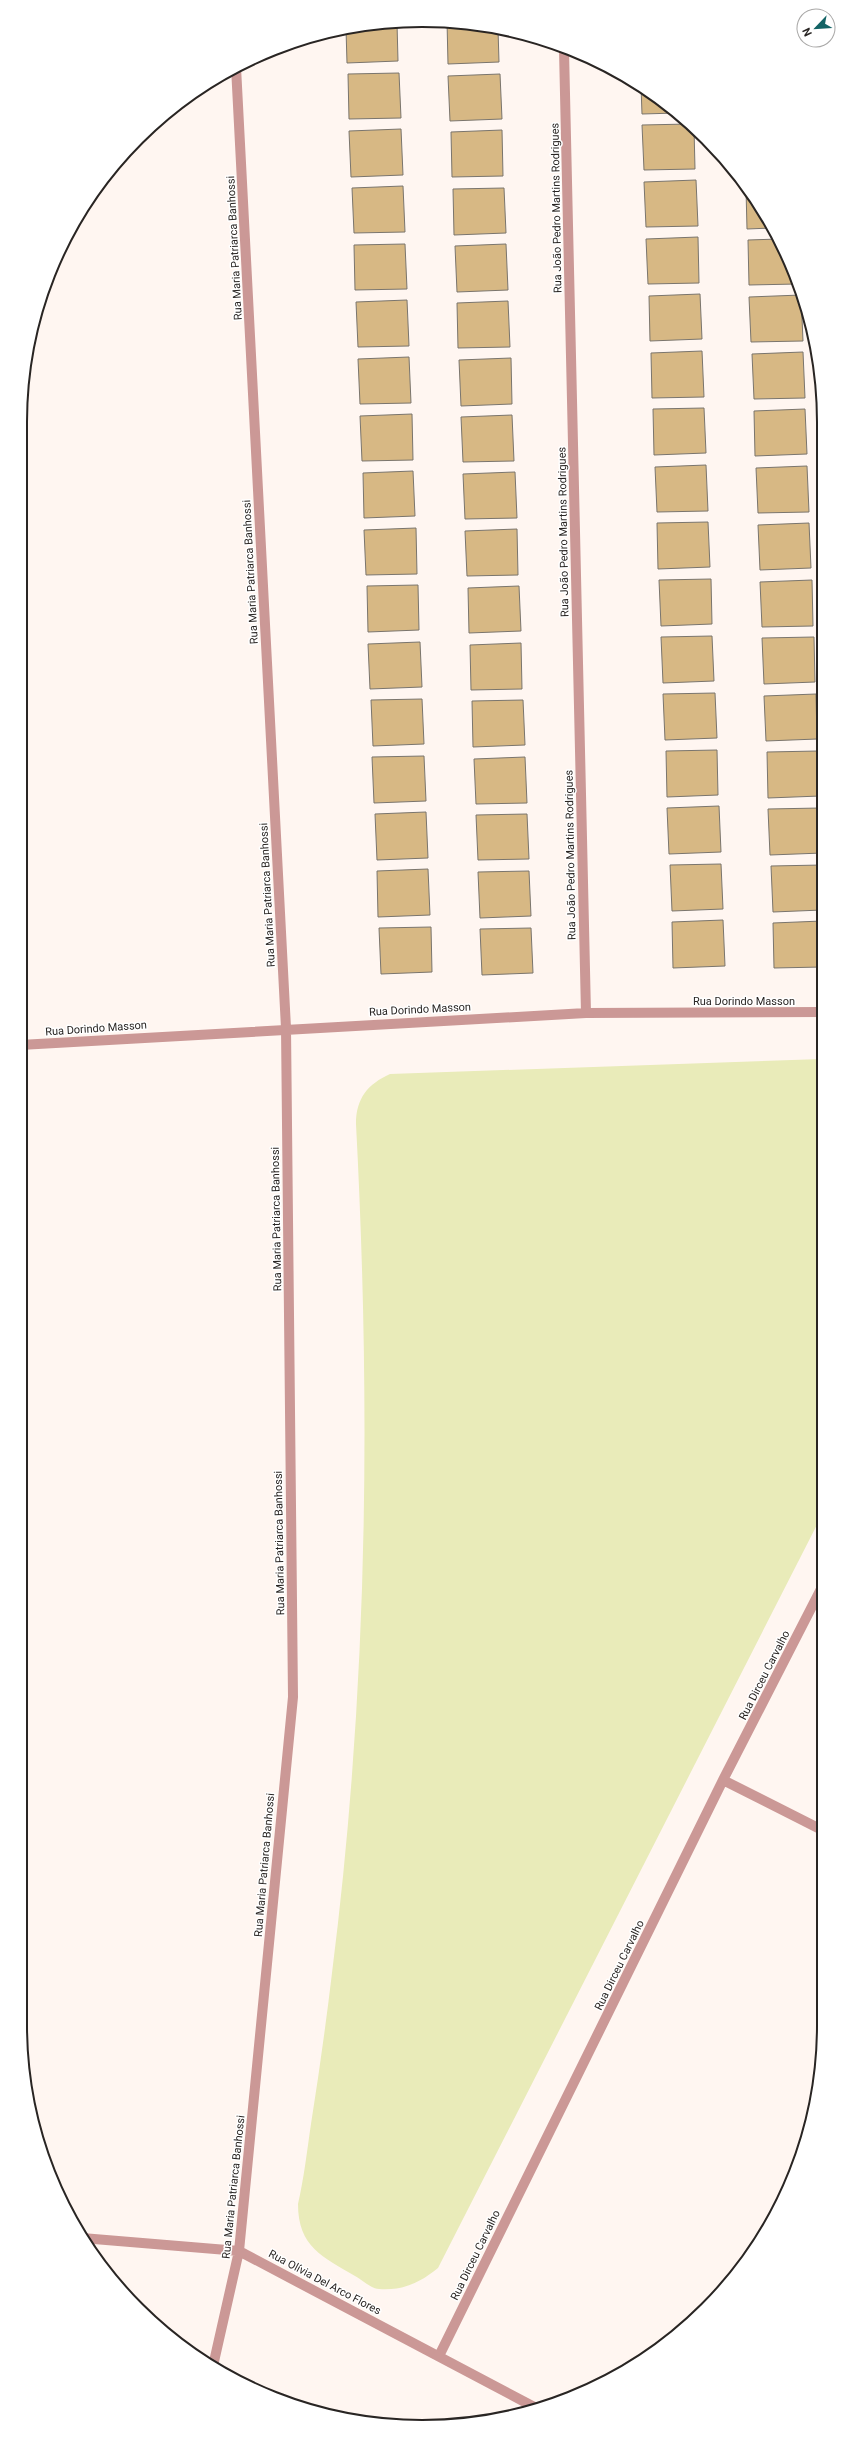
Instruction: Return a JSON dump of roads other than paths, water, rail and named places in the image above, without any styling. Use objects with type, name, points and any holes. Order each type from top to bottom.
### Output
[{"type":"street","name":"Rua João Pedro Martins Rodrigues","points":[[564,54],[586,1013]]},
{"type":"street","name":"Rua Maria Patriarca Banhossi","points":[[214,2360],[239,2251],[293,1697],[286,1028],[236,74]]},
{"type":"street","name":"Rua Dorindo Masson","points":[[27,1045],[286,1028],[586,1013],[817,1012]]},
{"type":"street","name":"Rua Dirceu Carvalho","points":[[439,2356],[723,1780],[817,1597]]},
{"type":"street","points":[[723,1780],[817,1827]]},
{"type":"street","name":"Rua Olívia Del Arco Flores","points":[[91,2239],[239,2251],[530,2405]]}]
